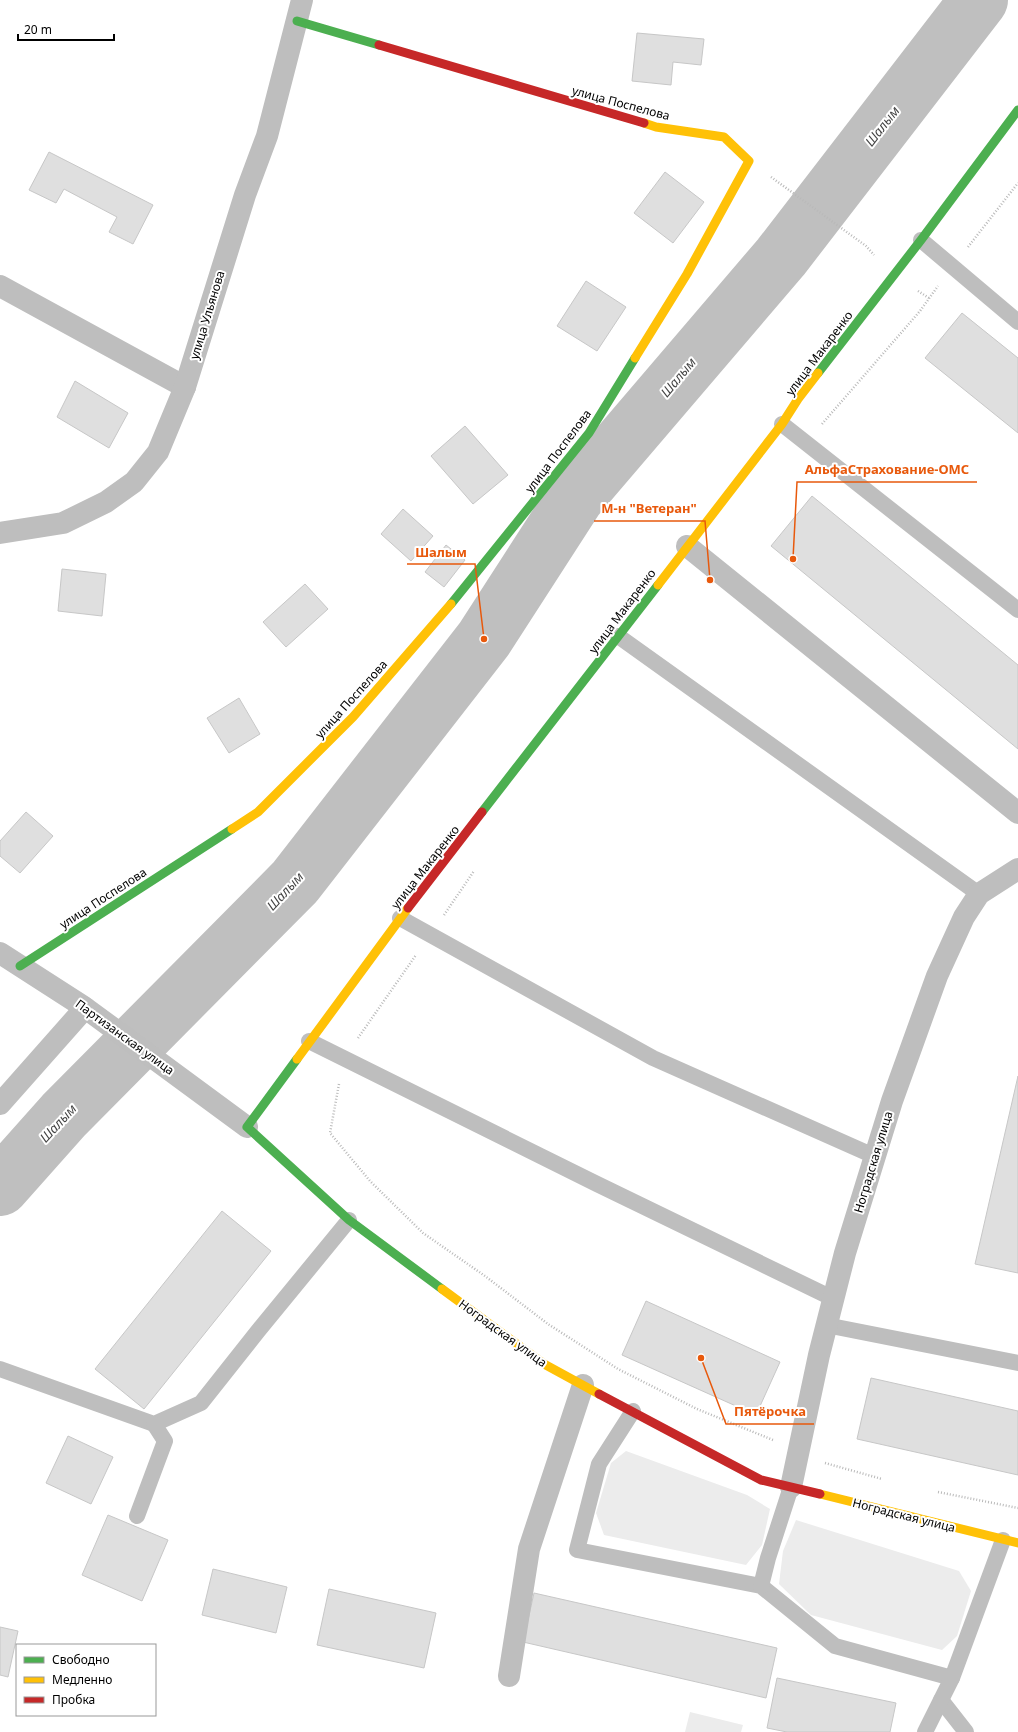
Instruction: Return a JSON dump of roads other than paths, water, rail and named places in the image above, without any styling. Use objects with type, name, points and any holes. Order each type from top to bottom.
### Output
[{"type":"street","name":"улица Поспелова","points":[[20,966],[258,812],[353,717],[464,589],[589,434],[686,274],[750,161],[724,137],[656,127],[302,6]]},
{"type":"street","name":"улица Ульянова","points":[[0,533],[62,523],[106,502],[134,482],[158,452],[185,386],[245,195],[267,136],[302,6]]},
{"type":"street","name":"улица Макаренко","points":[[247,1127],[400,918],[782,424],[798,399],[921,240],[1018,110]]},
{"type":"street","points":[[0,286],[185,386]]},
{"type":"street","points":[[687,546],[1018,813]]},
{"type":"street","name":"Ноградская улица","points":[[791,1487],[797,1451],[832,1298],[874,1156],[937,976],[964,917],[979,894],[1018,869]]},
{"type":"street","name":"Партизанская улица","points":[[0,953],[85,1008],[247,1127]]},
{"type":"street","points":[[0,1104],[85,1008]]},
{"type":"street","name":"Ноградская улица","points":[[247,1127],[349,1220],[544,1364],[761,1480],[1011,1542]]},
{"type":"street","points":[[510,1676],[529,1549],[583,1384]]},
{"type":"lane","points":[[921,240],[1018,322]]},
{"type":"lane","points":[[782,424],[1018,610]]},
{"type":"lane","points":[[618,636],[979,894]]},
{"type":"lane","points":[[400,918],[653,1058],[874,1156]]},
{"type":"lane","points":[[309,1041],[597,1184],[832,1298]]},
{"type":"lane","points":[[154,1424],[201,1403],[349,1220]]},
{"type":"lane","points":[[826,1325],[1018,1363]]},
{"type":"lane","points":[[0,1369],[154,1424],[165,1440],[137,1516]]},
{"type":"lane","points":[[633,1411],[599,1464],[577,1550],[761,1586],[835,1646],[952,1678]]},
{"type":"lane","points":[[761,1586],[768,1558],[791,1487]]},
{"type":"lane","points":[[925,1732],[952,1678],[1011,1542]]},
{"type":"lane","points":[[941,1700],[966,1732]]},
{"type":"waterway","name":"Шалым","points":[[0,1187],[64,1115],[295,882],[484,639],[575,498],[781,257],[979,0]]},
{"type":"place","name":"АльфаСтрахование-ОМС","points":[[793,559]]},
{"type":"place","name":"М-н \"Ветеран\"","points":[[710,580]]},
{"type":"place","name":"Шалым","points":[[484,639]]},
{"type":"place","name":"Пятёрочка","points":[[701,1358]]}]
